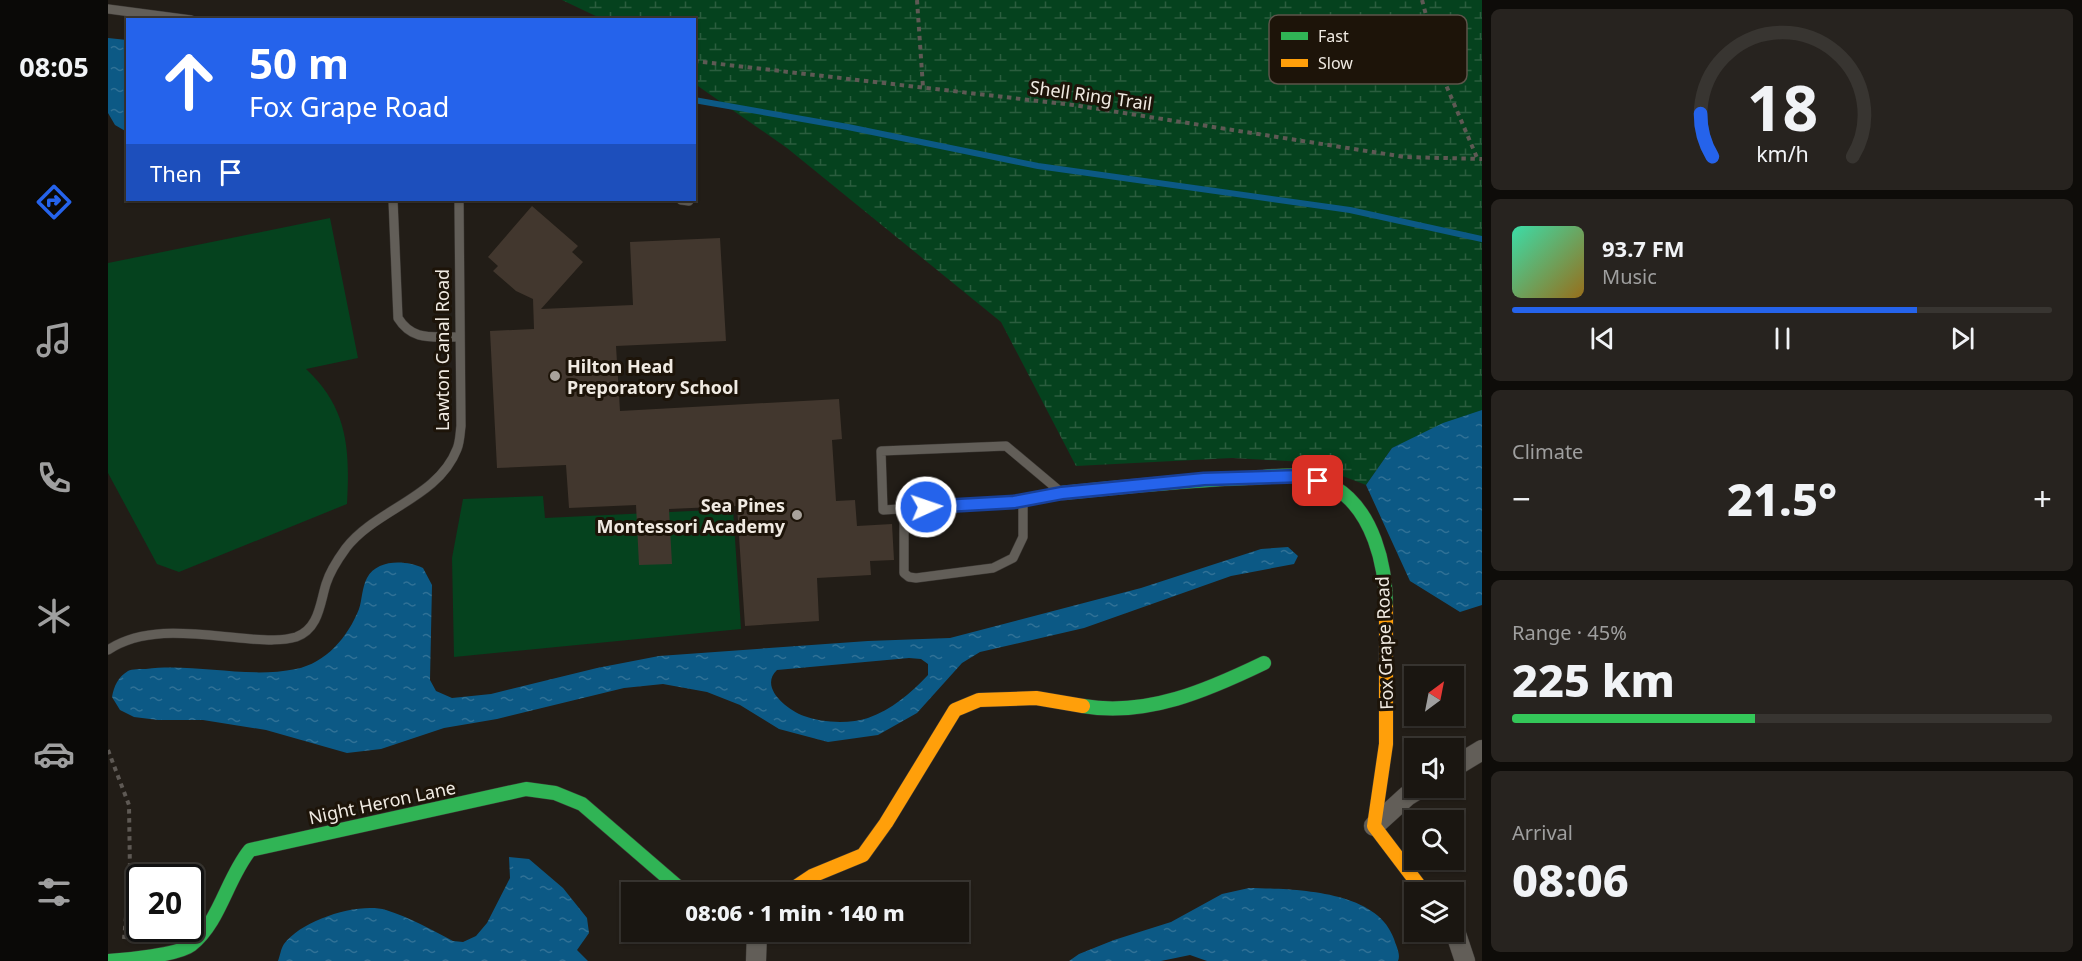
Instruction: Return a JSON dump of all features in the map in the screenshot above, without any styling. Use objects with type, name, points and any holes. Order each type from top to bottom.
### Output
[{"type":"street","name":"Fox Grape Road","points":[[1062,493],[1204,479],[1304,476],[1333,486],[1353,502],[1366,522],[1378,550],[1386,588],[1386,744],[1374,826]]},
{"type":"street","points":[[803,882],[863,855],[955,710],[979,700],[1036,698],[1099,710],[1162,704],[1220,684],[1264,663]]},
{"type":"street","points":[[1464,761],[1482,750]]},
{"type":"street","name":"Night Heron Lane","points":[[115,960],[189,947],[205,930],[241,861],[250,850],[526,789],[555,793],[582,804],[672,882]]},
{"type":"street","points":[[1405,798],[1374,826],[1416,882]]},
{"type":"street","points":[[756,961],[757,942]]},
{"type":"street","points":[[1459,942],[1466,961]]},
{"type":"lane","points":[[108,9],[176,18]]},
{"type":"lane","points":[[393,201],[398,318],[405,329],[415,336],[459,337]]},
{"type":"lane","name":"Lawton Canal Road","points":[[108,650],[136,637],[160,634],[276,640],[298,636],[311,627],[321,609],[330,575],[348,545],[380,519],[422,492],[446,466],[457,448],[461,426],[459,201]]},
{"type":"lane","points":[[1006,446],[1062,493],[1023,501],[882,510],[881,451],[1006,446]]},
{"type":"lane","points":[[904,508],[904,573],[909,578],[916,579],[993,568],[1013,558],[1023,537],[1023,501]]},
{"type":"path","points":[[917,0],[923,87]]},
{"type":"path","points":[[1422,0],[1426,15]]},
{"type":"path","name":"Shell Ring Trail","points":[[696,61],[1073,105],[1405,157],[1480,159]]},
{"type":"path","points":[[1446,84],[1480,159]]},
{"type":"path","points":[[108,750],[129,805],[130,873],[115,960]]},
{"type":"green space","points":[[562,0],[1482,0],[1482,410],[1392,448],[1366,485],[1306,462],[1232,458],[1076,466],[1001,322],[787,148],[696,85],[696,18],[600,18]]},
{"type":"green space","points":[[330,218],[358,358],[306,369],[331,399],[343,430],[348,465],[347,504],[179,572],[157,564],[108,473],[108,263]]},
{"type":"green space","points":[[543,496],[545,518],[733,509],[741,629],[454,657],[452,558],[463,499]]},
{"type":"water","points":[[108,38],[126,40],[126,131],[115,125],[108,113]]},
{"type":"water","points":[[1482,410],[1482,605],[1460,612],[1410,581],[1366,485],[1392,448],[1443,423]]},
{"type":"water","points":[[1288,547],[1298,556],[1294,564],[1231,576],[1084,628],[980,652],[962,663],[917,713],[878,735],[828,742],[779,729],[740,705],[707,692],[663,684],[624,688],[497,719],[444,728],[381,749],[347,753],[266,730],[203,720],[158,720],[134,717],[120,710],[112,697],[119,679],[132,670],[183,668],[277,672],[307,666],[326,655],[342,639],[359,609],[367,578],[378,567],[392,563],[416,565],[423,568],[432,585],[430,680],[436,691],[452,698],[491,694],[597,668],[659,656],[868,641],[950,638],[1141,588],[1261,549]],"holes":[[[909,658],[921,659],[928,664],[928,675],[893,706],[861,720],[827,721],[804,716],[783,703],[777,697],[771,683],[777,670]]]},
{"type":"water","points":[[509,857],[529,859],[563,888],[587,918],[589,933],[577,950],[588,961],[278,961],[284,944],[304,927],[331,915],[361,909],[386,910],[412,920],[453,941],[463,942],[476,936],[487,923],[510,878]]},
{"type":"water","points":[[1249,888],[1309,891],[1352,901],[1370,910],[1385,922],[1399,953],[1398,961],[1207,961],[1190,955],[1161,961],[1069,961],[1079,954],[1114,940],[1171,922],[1222,894]]},
{"type":"building","name":"Hilton Head Preporatory School","points":[[532,206],[578,246],[572,252],[583,262],[541,309],[633,305],[630,242],[720,238],[726,341],[616,346],[620,411],[839,399],[842,439],[832,440],[836,501],[855,500],[857,526],[892,524],[894,560],[870,561],[871,575],[817,578],[819,621],[745,626],[737,506],[669,509],[672,564],[639,565],[636,505],[569,508],[566,465],[497,468],[490,331],[534,329],[533,299],[516,291],[493,271],[498,266],[488,257]]},
{"type":"waterway","points":[[696,100],[848,127],[1038,166],[1350,210],[1482,239]]},
{"type":"traffic: fast","points":[[1062,493],[1283,475],[1304,476],[1319,480],[1334,487],[1347,497],[1368,524],[1380,557],[1386,607]]},
{"type":"traffic: fast","points":[[1083,706],[1130,708],[1176,699],[1221,683],[1264,663]]},
{"type":"traffic: fast","points":[[108,961],[175,952],[191,945],[209,924],[235,873],[250,850],[526,789],[555,793],[582,804],[672,882]]},
{"type":"traffic: slow","points":[[1386,607],[1386,744],[1374,826],[1416,882]]},
{"type":"traffic: slow","points":[[803,882],[863,855],[886,823],[955,710],[979,700],[1036,698],[1083,706]]},
{"type":"place","name":"Hilton Head Preporatory School","points":[[555,376]]},
{"type":"place","name":"Sea Pines Montessori Academy","points":[[797,515]]},
{"type":"route","points":[[926,507],[1014,502],[1062,493],[1204,479],[1304,476],[1318,481]]}]
